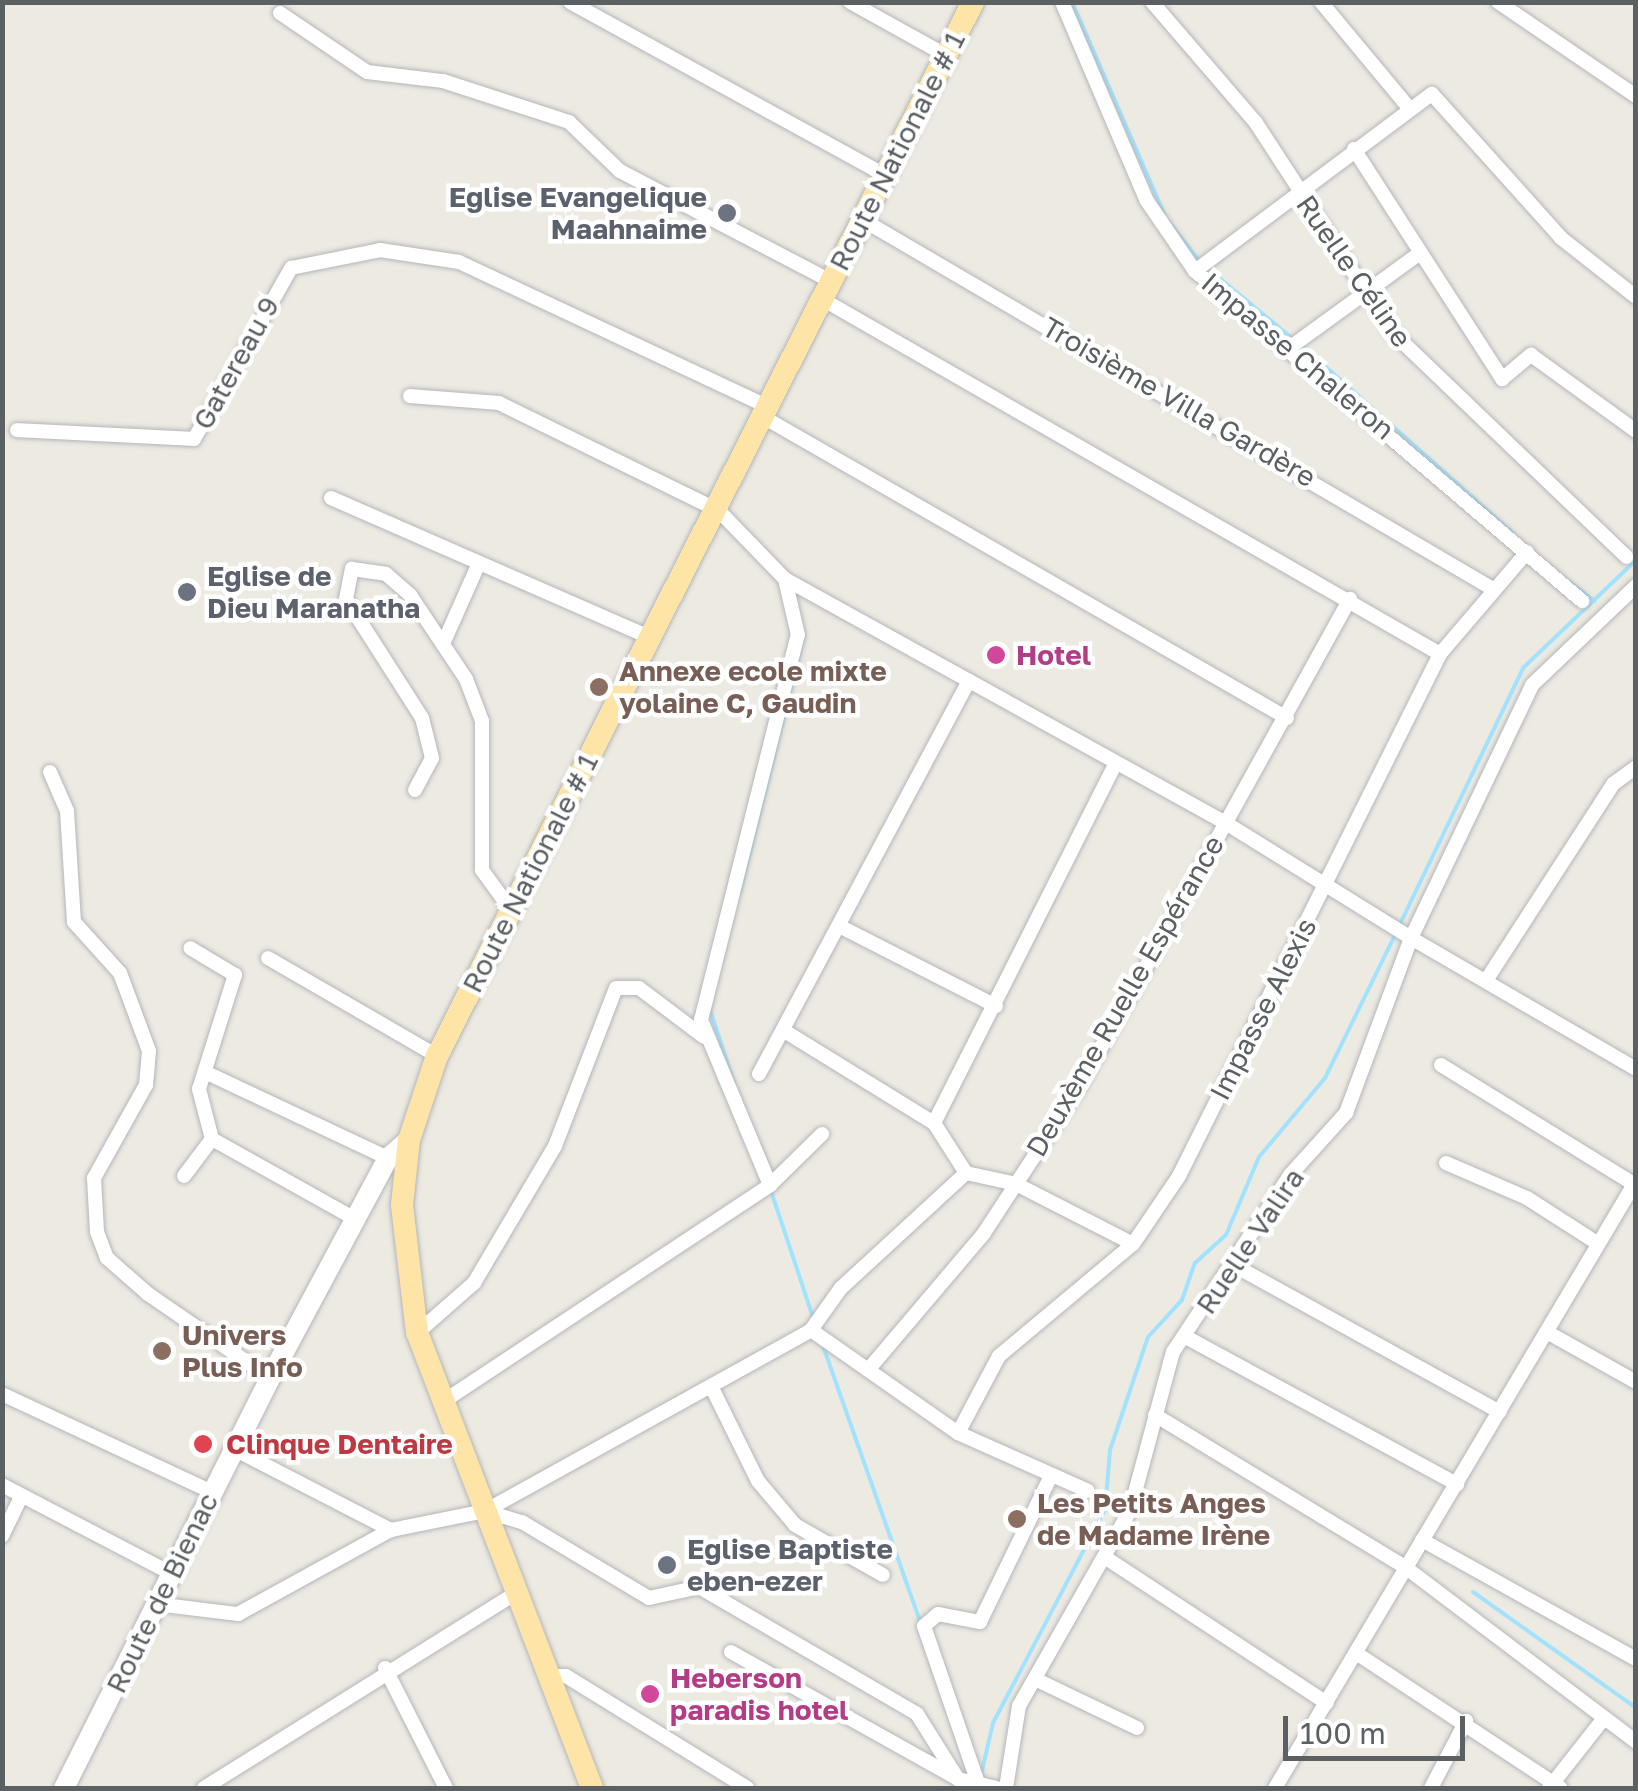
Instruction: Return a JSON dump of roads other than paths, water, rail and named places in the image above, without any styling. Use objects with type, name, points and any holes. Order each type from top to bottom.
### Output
[{"type":"main road","name":"Route Nationale # 1","points":[[592,1788],[440,1402],[417,1333],[402,1206],[410,1140],[437,1056],[651,638],[704,504],[767,413],[974,2]]},
{"type":"main road","name":"Route de Bienac","points":[[64,1788],[270,1378],[388,1158],[410,1140]]},
{"type":"street","points":[[570,2],[886,176]]},
{"type":"street","points":[[850,2],[947,56]]},
{"type":"street","name":"Impasse Chaleron","points":[[1062,2],[1147,201],[1195,270],[1292,346],[1582,601]]},
{"type":"street","name":"Ruelle Céline","points":[[1152,2],[1256,123],[1364,292],[1435,379],[1627,557]]},
{"type":"street","points":[[1321,2],[1410,108]]},
{"type":"street","points":[[1498,2],[1636,96]]},
{"type":"street","points":[[280,14],[367,72],[443,81],[569,122],[620,171],[1440,654]]},
{"type":"street","points":[[1195,270],[1410,108],[1440,97],[1561,238],[1636,297]]},
{"type":"street","points":[[1354,148],[1502,379],[1531,355],[1636,431]]},
{"type":"street","name":"Troisième Villa Gardère","points":[[863,220],[1493,589]]},
{"type":"street","name":"Gatereau 9","points":[[17,430],[194,439],[291,268],[380,250],[459,262],[767,413]]},
{"type":"street","points":[[1292,346],[1420,253]]},
{"type":"street","points":[[410,396],[499,403],[704,504],[785,579],[1224,822],[1411,938],[1636,1069]]},
{"type":"street","points":[[767,413],[1286,718]]},
{"type":"street","points":[[331,498],[651,638]]},
{"type":"street","name":"Impasse Alexis","points":[[958,1433],[999,1356],[1132,1244],[1178,1176],[1440,654],[1527,552]]},
{"type":"street","points":[[443,644],[479,563]]},
{"type":"street","points":[[415,790],[432,758],[422,718],[346,599],[344,578],[352,570],[386,574],[443,644],[482,721],[482,870],[492,896],[511,910]]},
{"type":"street","points":[[770,1185],[704,1037],[702,1001],[798,635],[785,579]]},
{"type":"street","name":"Ruelle Valira","points":[[1006,1788],[1013,1725],[1130,1512],[1155,1415],[1184,1336],[1238,1267],[1290,1175],[1346,1112],[1411,938],[1532,685],[1636,586]]},
{"type":"street","name":"Deuxème Ruelle Espérance","points":[[868,1370],[1016,1184],[1286,718],[1350,599]]},
{"type":"street","points":[[759,1074],[786,1032],[969,680]]},
{"type":"street","points":[[934,1123],[1115,764]]},
{"type":"street","points":[[1486,979],[1614,784],[1636,766]]},
{"type":"street","points":[[50,772],[66,812],[74,922],[120,973],[149,1051],[146,1085],[94,1178],[102,1245],[148,1294],[270,1378]]},
{"type":"street","points":[[841,927],[996,1006]]},
{"type":"street","points":[[190,948],[235,975],[199,1089],[212,1139],[355,1220]]},
{"type":"street","points":[[268,958],[437,1056]]},
{"type":"street","points":[[417,1333],[474,1283],[555,1146],[616,988],[639,988],[704,1037]]},
{"type":"street","points":[[786,1032],[934,1123],[966,1173],[1016,1184],[1132,1244]]},
{"type":"street","points":[[1275,1788],[1597,1243],[1633,1190],[1441,1065]]},
{"type":"street","points":[[207,1072],[388,1158]]},
{"type":"street","points":[[440,1402],[770,1185],[822,1134]]},
{"type":"street","points":[[184,1176],[212,1139]]},
{"type":"street","points":[[1446,1163],[1528,1198],[1597,1243]]},
{"type":"street","points":[[156,1604],[238,1614],[390,1530],[485,1511],[811,1330],[841,1288],[966,1173]]},
{"type":"street","points":[[1238,1267],[1500,1412]]},
{"type":"street","points":[[811,1330],[958,1433],[1049,1480],[1088,1491]]},
{"type":"street","points":[[1547,1332],[1636,1382]]},
{"type":"street","points":[[1184,1336],[1457,1484]]},
{"type":"street","points":[[712,1388],[758,1481],[795,1525],[883,1575]]},
{"type":"street","points":[[2,1394],[212,1492]]},
{"type":"street","points":[[1155,1415],[1405,1567],[1636,1742]]},
{"type":"street","points":[[234,1449],[390,1530]]},
{"type":"street","points":[[978,1783],[924,1626],[938,1614],[980,1622],[1049,1480]]},
{"type":"street","points":[[2,1485],[20,1499],[174,1575]]},
{"type":"street","points":[[2,1536],[20,1499]]},
{"type":"street","points":[[485,1511],[522,1522],[649,1598],[699,1588],[895,1701],[936,1735],[958,1779]]},
{"type":"street","points":[[1422,1540],[1636,1659]]},
{"type":"street","points":[[1106,1558],[1327,1703]]},
{"type":"street","points":[[204,1788],[385,1668],[515,1594]]},
{"type":"street","points":[[731,1652],[958,1779],[996,1788]]},
{"type":"street","points":[[1356,1653],[1466,1722],[1555,1786],[1604,1718]]},
{"type":"street","points":[[385,1668],[446,1788]]},
{"type":"street","points":[[550,1676],[566,1676],[747,1788]]},
{"type":"street","points":[[1037,1680],[1137,1728]]},
{"type":"street","points":[[1431,1788],[1466,1722]]},
{"type":"waterway","points":[[1072,2],[1164,214]]},
{"type":"waterway","points":[[1169,222],[1200,262]]},
{"type":"waterway","points":[[1207,268],[1292,338]]},
{"type":"waterway","points":[[1300,344],[1513,533]]},
{"type":"waterway","points":[[1400,924],[1523,668],[1636,560]]},
{"type":"waterway","points":[[1570,582],[1594,601]]},
{"type":"waterway","points":[[740,892],[804,635]]},
{"type":"waterway","points":[[981,1775],[993,1723],[1105,1510],[1110,1450],[1148,1337],[1182,1300],[1195,1263],[1226,1235],[1259,1157],[1325,1078],[1396,933]]},
{"type":"waterway","points":[[709,1007],[734,1083]]},
{"type":"waterway","points":[[771,1191],[814,1320]]},
{"type":"waterway","points":[[822,1343],[920,1622]]},
{"type":"waterway","points":[[1473,1592],[1636,1708]]},
{"type":"place","name":"Eglise Evangelique Maahnaime","points":[[727,213]]},
{"type":"place","name":"Eglise de Dieu Maranatha","points":[[187,592]]},
{"type":"place","name":"Hotel","points":[[996,655]]},
{"type":"place","name":"Annexe ecole mixte yolaine C, Gaudin","points":[[599,687]]},
{"type":"place","name":"Univers Plus Info","points":[[162,1351]]},
{"type":"place","name":"Clinque Dentaire","points":[[203,1444]]},
{"type":"place","name":"Les Petits Anges de Madame Irène","points":[[1017,1519]]},
{"type":"place","name":"Eglise Baptiste eben-ezer","points":[[667,1565]]},
{"type":"place","name":"Heberson paradis hotel","points":[[650,1694]]}]
